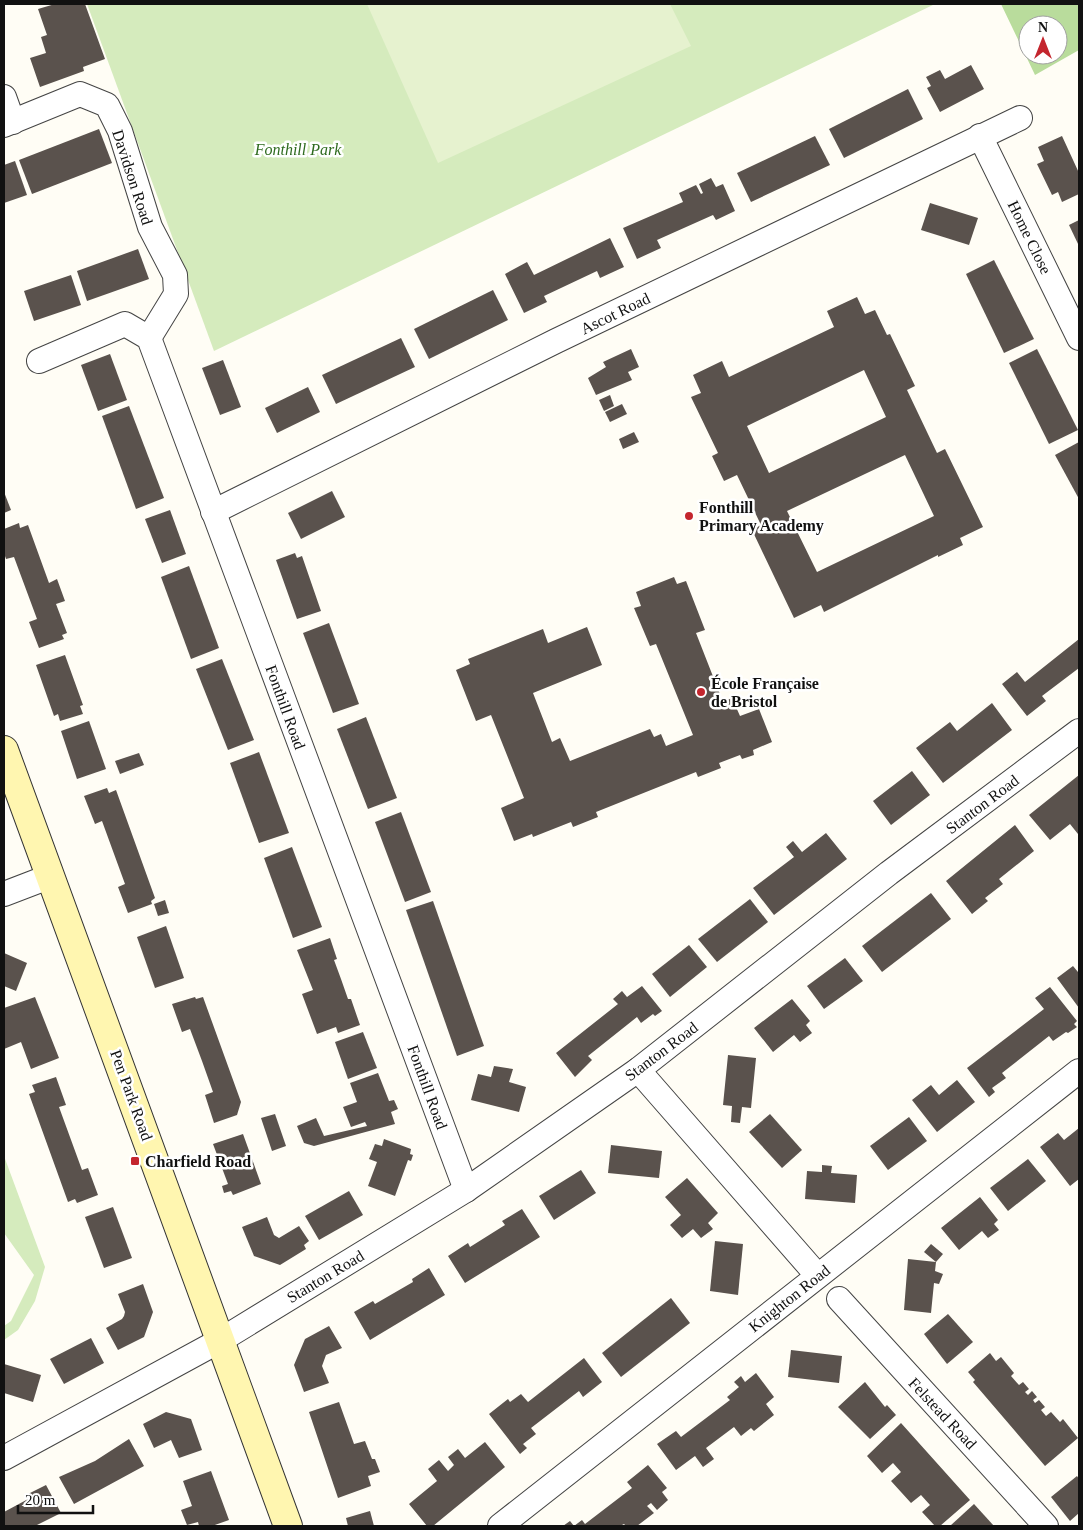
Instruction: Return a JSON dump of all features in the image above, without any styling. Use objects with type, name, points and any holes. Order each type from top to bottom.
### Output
[{"type":"street","name":"Davidson Road","points":[[4,97],[9,123],[80,94],[107,105],[120,131],[150,228],[175,275],[176,294],[149,338]]},
{"type":"street","name":"Ascot Road","points":[[213,512],[556,341],[1020,118]]},
{"type":"street","name":"Home Close","points":[[980,136],[1079,338]]},
{"type":"street","points":[[39,361],[125,324],[149,338]]},
{"type":"street","name":"Fonthill Road","points":[[149,338],[466,1190]]},
{"type":"street","name":"Stanton Road","points":[[221,1340],[466,1190],[638,1070],[889,873],[1079,730]]},
{"type":"street","name":"Pen Park Road","points":[[4,750],[288,1526]]},
{"type":"street","points":[[4,894],[51,876]]},
{"type":"street","points":[[638,1070],[817,1275]]},
{"type":"street","name":"Knighton Road","points":[[500,1526],[1079,1071]]},
{"type":"street","name":"Felstead Road","points":[[839,1299],[1046,1526]]},
{"type":"street","points":[[4,1458],[221,1340]]},
{"type":"green space","name":"Fonthill Park","points":[[87,4],[935,4],[214,351]]},
{"type":"green space","points":[[367,4],[670,4],[691,46],[438,163]]},
{"type":"green space","points":[[1001,4],[1079,4],[1079,50],[1068,56],[1068,15],[1018,15],[1018,40]]},
{"type":"green space","points":[[1030,65],[1053,65],[1035,75]]},
{"type":"green space","points":[[4,1156],[45,1267],[35,1301],[18,1330],[4,1340],[4,1326],[11,1321],[34,1275],[4,1233]]},
{"type":"building","points":[[55,4],[85,4],[105,59],[83,67],[84,71],[40,87],[30,58],[46,53],[41,37],[47,35],[38,9]]},
{"type":"building","points":[[971,65],[984,89],[940,112],[927,88],[931,86],[926,77],[940,70],[945,79]]},
{"type":"building","points":[[908,89],[923,119],[844,158],[829,129]]},
{"type":"building","points":[[99,129],[112,163],[32,194],[19,160]]},
{"type":"building","points":[[815,136],[830,165],[751,202],[737,173]]},
{"type":"building","points":[[1062,136],[1079,173],[1079,194],[1062,202],[1058,192],[1052,195],[1037,164],[1044,161],[1038,147]]},
{"type":"building","points":[[15,161],[27,195],[4,203],[4,165]]},
{"type":"building","points":[[711,178],[716,187],[723,184],[735,211],[716,220],[713,215],[657,240],[661,248],[637,259],[623,228],[683,202],[679,193],[696,185],[701,194],[703,193],[699,184]]},
{"type":"building","points":[[930,203],[978,218],[969,245],[921,230]]},
{"type":"building","points":[[1079,220],[1079,246],[1069,225]]},
{"type":"building","points":[[610,238],[624,267],[600,278],[597,271],[544,296],[547,302],[524,313],[505,274],[527,262],[534,275]]},
{"type":"building","points":[[138,249],[149,279],[87,301],[77,271]]},
{"type":"building","points":[[994,260],[1034,339],[1004,353],[966,274]]},
{"type":"building","points":[[71,275],[81,305],[34,321],[24,291]]},
{"type":"building","points":[[493,290],[508,320],[429,359],[414,329]]},
{"type":"building","points":[[857,297],[865,314],[875,310],[887,335],[890,334],[915,386],[907,390],[937,453],[945,449],[983,527],[960,538],[963,545],[938,557],[938,555],[824,612],[821,605],[794,618],[752,530],[761,525],[737,475],[724,481],[712,456],[718,453],[691,397],[701,393],[693,375],[722,361],[729,377],[834,327],[827,311]],"holes":[[[864,370],[886,417],[769,473],[747,426]],[[905,455],[934,516],[817,572],[787,511]]]},
{"type":"building","points":[[401,338],[415,367],[336,404],[322,375]]},
{"type":"building","points":[[631,349],[639,367],[628,372],[632,380],[596,395],[588,378],[606,367],[603,362]]},
{"type":"building","points":[[1037,349],[1078,430],[1049,444],[1009,363]]},
{"type":"building","points":[[110,354],[127,400],[98,411],[81,365]]},
{"type":"building","points":[[223,360],[241,407],[220,415],[202,368]]},
{"type":"building","points":[[308,387],[320,412],[277,433],[265,408]]},
{"type":"building","points":[[610,395],[614,406],[604,411],[599,400]]},
{"type":"building","points":[[622,404],[627,414],[610,422],[605,412]]},
{"type":"building","points":[[129,406],[164,498],[136,509],[102,416]]},
{"type":"building","points":[[634,432],[639,442],[623,449],[619,439]]},
{"type":"building","points":[[1079,442],[1079,499],[1055,455]]},
{"type":"building","points":[[332,491],[345,517],[301,539],[288,513]]},
{"type":"building","points":[[4,492],[11,510],[4,513]]},
{"type":"building","points":[[170,510],[186,554],[162,563],[145,519]]},
{"type":"building","points":[[19,523],[20,528],[28,525],[49,583],[57,579],[65,601],[56,604],[67,633],[62,635],[64,639],[39,648],[29,622],[37,619],[14,557],[6,559],[4,553],[4,529]]},
{"type":"building","points":[[295,553],[297,558],[302,556],[321,611],[297,619],[276,560]]},
{"type":"building","points":[[189,566],[219,648],[191,659],[161,577]]},
{"type":"building","points":[[674,577],[677,584],[686,581],[705,630],[696,633],[723,702],[732,698],[740,716],[759,709],[772,742],[753,750],[754,755],[742,759],[740,755],[719,763],[721,768],[698,777],[696,772],[596,812],[598,817],[573,827],[571,822],[533,837],[532,834],[514,841],[501,808],[524,798],[491,715],[476,721],[456,670],[470,664],[468,659],[543,629],[548,643],[587,627],[602,665],[533,693],[552,742],[560,738],[570,761],[650,729],[654,737],[661,734],[666,746],[693,735],[656,644],[650,646],[634,608],[641,606],[636,592]]},
{"type":"building","points":[[329,623],[359,704],[333,713],[303,633]]},
{"type":"building","points":[[1079,639],[1079,668],[1042,696],[1046,701],[1027,716],[1002,684],[1017,672],[1025,682]]},
{"type":"building","points":[[65,655],[83,705],[80,706],[83,714],[60,721],[58,714],[54,716],[36,665]]},
{"type":"building","points":[[222,659],[254,740],[228,750],[196,669]]},
{"type":"building","points":[[992,703],[1012,730],[943,783],[916,748],[950,722],[957,731]]},
{"type":"building","points":[[366,717],[397,798],[368,809],[337,729]]},
{"type":"building","points":[[89,721],[106,769],[77,779],[61,731]]},
{"type":"building","points":[[259,752],[289,833],[259,843],[230,763]]},
{"type":"building","points":[[139,753],[144,765],[120,774],[115,761]]},
{"type":"building","points":[[912,771],[930,795],[891,825],[873,801]]},
{"type":"building","points":[[1079,775],[1079,832],[1078,834],[1070,824],[1050,840],[1029,815]]},
{"type":"building","points":[[107,788],[109,793],[116,790],[155,898],[151,901],[152,904],[128,913],[118,887],[125,884],[102,821],[95,824],[84,796]]},
{"type":"building","points":[[401,812],[431,892],[405,902],[375,822]]},
{"type":"building","points":[[1015,825],[1034,851],[999,879],[1003,884],[985,898],[988,901],[972,914],[946,881]]},
{"type":"building","points":[[826,833],[847,859],[774,915],[753,888],[794,857],[786,847],[793,841],[802,852]]},
{"type":"building","points":[[292,847],[322,927],[293,938],[264,858]]},
{"type":"building","points":[[931,893],[951,919],[882,972],[862,946]]},
{"type":"building","points":[[750,899],[768,922],[717,962],[698,939]]},
{"type":"building","points":[[165,900],[169,913],[158,916],[154,904]]},
{"type":"building","points":[[433,901],[484,1046],[457,1056],[406,910]]},
{"type":"building","points":[[166,926],[184,978],[155,988],[137,937]]},
{"type":"building","points":[[330,938],[337,959],[334,960],[360,1025],[338,1033],[336,1027],[317,1034],[302,994],[313,990],[297,950]]},
{"type":"building","points":[[689,945],[707,967],[670,997],[652,974]]},
{"type":"building","points":[[4,953],[27,963],[16,991],[4,986]]},
{"type":"building","points":[[845,958],[863,981],[824,1009],[807,986]]},
{"type":"building","points":[[1073,966],[1079,971],[1079,1008],[1057,978]]},
{"type":"building","points":[[642,986],[662,1011],[655,1016],[653,1014],[641,1023],[637,1017],[588,1056],[592,1060],[575,1077],[556,1053],[618,1004],[613,999],[622,991],[627,997]]},
{"type":"building","points":[[1050,987],[1077,1021],[1074,1024],[1077,1027],[1053,1041],[1049,1036],[1002,1073],[1006,1078],[992,1088],[995,1092],[989,1097],[967,1068],[1044,1009],[1035,998]]},
{"type":"building","points":[[35,997],[59,1058],[31,1069],[21,1042],[4,1049],[4,1008]]},
{"type":"building","points":[[195,997],[196,999],[203,997],[241,1102],[237,1115],[214,1123],[205,1095],[213,1092],[190,1029],[182,1032],[172,1004]]},
{"type":"building","points":[[792,999],[810,1021],[806,1025],[812,1033],[800,1042],[794,1035],[773,1052],[754,1028]]},
{"type":"building","points":[[363,1032],[377,1068],[348,1079],[335,1042]]},
{"type":"building","points":[[728,1055],[756,1058],[751,1108],[742,1107],[740,1123],[731,1122],[732,1106],[723,1105]]},
{"type":"building","points":[[494,1066],[513,1069],[509,1082],[526,1087],[519,1112],[471,1100],[478,1074],[491,1077]]},
{"type":"building","points":[[378,1073],[389,1101],[394,1100],[398,1109],[391,1112],[395,1124],[314,1146],[304,1143],[297,1126],[316,1118],[324,1136],[367,1126],[365,1122],[351,1127],[343,1107],[357,1102],[350,1083]]},
{"type":"building","points":[[56,1077],[66,1105],[59,1107],[82,1170],[88,1168],[98,1195],[77,1203],[75,1199],[68,1202],[29,1094],[35,1092],[32,1085]]},
{"type":"building","points":[[957,1080],[975,1102],[937,1132],[912,1100],[931,1085],[939,1095]]},
{"type":"building","points":[[275,1114],[286,1146],[272,1151],[261,1118]]},
{"type":"building","points":[[770,1114],[802,1150],[782,1168],[749,1132]]},
{"type":"building","points":[[909,1117],[927,1141],[888,1170],[870,1146]]},
{"type":"building","points":[[1079,1128],[1079,1179],[1070,1186],[1040,1147],[1058,1133],[1064,1140]]},
{"type":"building","points":[[243,1134],[261,1184],[233,1195],[231,1191],[224,1193],[222,1186],[228,1184],[213,1144]]},
{"type":"building","points":[[384,1139],[411,1149],[410,1154],[413,1155],[411,1161],[408,1160],[395,1196],[368,1186],[377,1162],[369,1159],[375,1144],[382,1146]]},
{"type":"building","points":[[611,1145],[662,1151],[659,1178],[608,1173]]},
{"type":"building","points":[[1028,1159],[1046,1181],[1008,1211],[990,1188]]},
{"type":"building","points":[[822,1165],[832,1166],[831,1173],[857,1175],[855,1203],[805,1199],[807,1171],[822,1172]]},
{"type":"building","points":[[581,1170],[596,1193],[554,1220],[539,1196]]},
{"type":"building","points":[[687,1178],[718,1213],[708,1223],[713,1229],[701,1238],[693,1229],[682,1238],[670,1225],[681,1215],[665,1197]]},
{"type":"building","points":[[349,1191],[363,1215],[319,1240],[305,1216]]},
{"type":"building","points":[[980,1197],[998,1220],[994,1224],[999,1230],[988,1238],[982,1231],[959,1250],[941,1228]]},
{"type":"building","points":[[113,1207],[132,1258],[104,1268],[85,1217]]},
{"type":"building","points":[[522,1209],[540,1237],[465,1283],[448,1256],[468,1243],[470,1247],[505,1225],[502,1221]]},
{"type":"building","points":[[267,1217],[274,1235],[279,1238],[299,1226],[309,1241],[304,1245],[306,1249],[280,1265],[254,1256],[242,1227]]},
{"type":"building","points":[[715,1241],[743,1244],[738,1295],[710,1291]]},
{"type":"building","points":[[931,1244],[943,1254],[936,1262],[924,1252]]},
{"type":"building","points":[[908,1259],[936,1262],[935,1271],[943,1274],[939,1284],[934,1283],[931,1313],[904,1310]]},
{"type":"building","points":[[429,1268],[445,1295],[370,1340],[354,1312],[373,1301],[375,1304],[413,1282],[412,1279]]},
{"type":"building","points":[[143,1284],[153,1312],[144,1337],[118,1350],[106,1328],[124,1316],[125,1312],[118,1294]]},
{"type":"building","points":[[671,1298],[690,1323],[621,1377],[602,1353]]},
{"type":"building","points":[[948,1314],[973,1342],[947,1364],[924,1334]]},
{"type":"building","points":[[329,1326],[342,1348],[326,1355],[322,1366],[329,1383],[304,1392],[294,1365],[305,1339]]},
{"type":"building","points":[[91,1338],[104,1363],[64,1384],[50,1359]]},
{"type":"building","points":[[791,1350],[842,1356],[839,1383],[788,1377]]},
{"type":"building","points":[[990,1353],[996,1361],[1001,1357],[1014,1373],[1011,1376],[1019,1385],[1023,1382],[1029,1389],[1025,1392],[1028,1395],[1032,1391],[1037,1397],[1033,1400],[1035,1403],[1039,1400],[1045,1407],[1041,1410],[1046,1416],[1051,1412],[1060,1422],[1063,1419],[1078,1438],[1045,1466],[973,1382],[975,1380],[968,1372]]},
{"type":"building","points":[[584,1358],[602,1382],[583,1397],[579,1391],[531,1428],[536,1434],[523,1444],[527,1448],[520,1454],[489,1414],[508,1399],[510,1402],[521,1394],[528,1402]]},
{"type":"building","points":[[4,1364],[41,1375],[33,1402],[4,1393]]},
{"type":"building","points":[[756,1373],[774,1397],[766,1404],[774,1415],[754,1431],[751,1428],[741,1436],[734,1427],[706,1448],[714,1459],[703,1467],[695,1456],[676,1470],[657,1444],[676,1431],[681,1437],[730,1400],[727,1397],[739,1387],[734,1382],[741,1376],[745,1382]]},
{"type":"building","points":[[865,1382],[885,1407],[887,1405],[896,1415],[870,1439],[838,1407]]},
{"type":"building","points":[[339,1402],[354,1444],[365,1441],[372,1459],[375,1459],[380,1472],[368,1476],[371,1486],[338,1498],[309,1412]]},
{"type":"building","points":[[166,1412],[191,1419],[202,1450],[179,1458],[171,1440],[154,1448],[143,1424]]},
{"type":"building","points":[[901,1423],[970,1500],[940,1526],[935,1526],[922,1512],[930,1505],[921,1495],[911,1503],[891,1481],[901,1472],[893,1463],[882,1473],[867,1456]]},
{"type":"building","points":[[129,1439],[144,1466],[74,1504],[59,1477],[95,1461]]},
{"type":"building","points":[[485,1442],[505,1467],[433,1526],[427,1526],[409,1504],[437,1481],[428,1469],[439,1460],[448,1471],[454,1465],[448,1457],[458,1449],[465,1458]]},
{"type":"building","points":[[648,1465],[667,1488],[662,1492],[668,1500],[657,1510],[651,1503],[647,1506],[654,1513],[637,1526],[626,1526],[624,1524],[620,1526],[574,1526],[582,1520],[585,1524],[632,1488],[627,1482]]},
{"type":"building","points":[[211,1471],[229,1520],[212,1526],[199,1526],[198,1522],[187,1525],[181,1510],[192,1506],[183,1481]]},
{"type":"building","points":[[1077,1476],[1079,1479],[1079,1513],[1070,1521],[1051,1497]]},
{"type":"building","points":[[46,1485],[61,1513],[35,1526],[4,1526],[4,1512],[30,1498],[28,1494]]},
{"type":"building","points":[[974,1504],[994,1526],[950,1526]]},
{"type":"building","points":[[370,1511],[374,1526],[348,1526],[346,1518]]},
{"type":"building","points":[[570,1521],[574,1526],[563,1526]]},
{"type":"place","name":"Fonthill Primary Academy","points":[[689,516]]},
{"type":"place","name":"École Française de Bristol","points":[[701,692]]},
{"type":"place","name":"Charfield Road","points":[[135,1161]]}]
